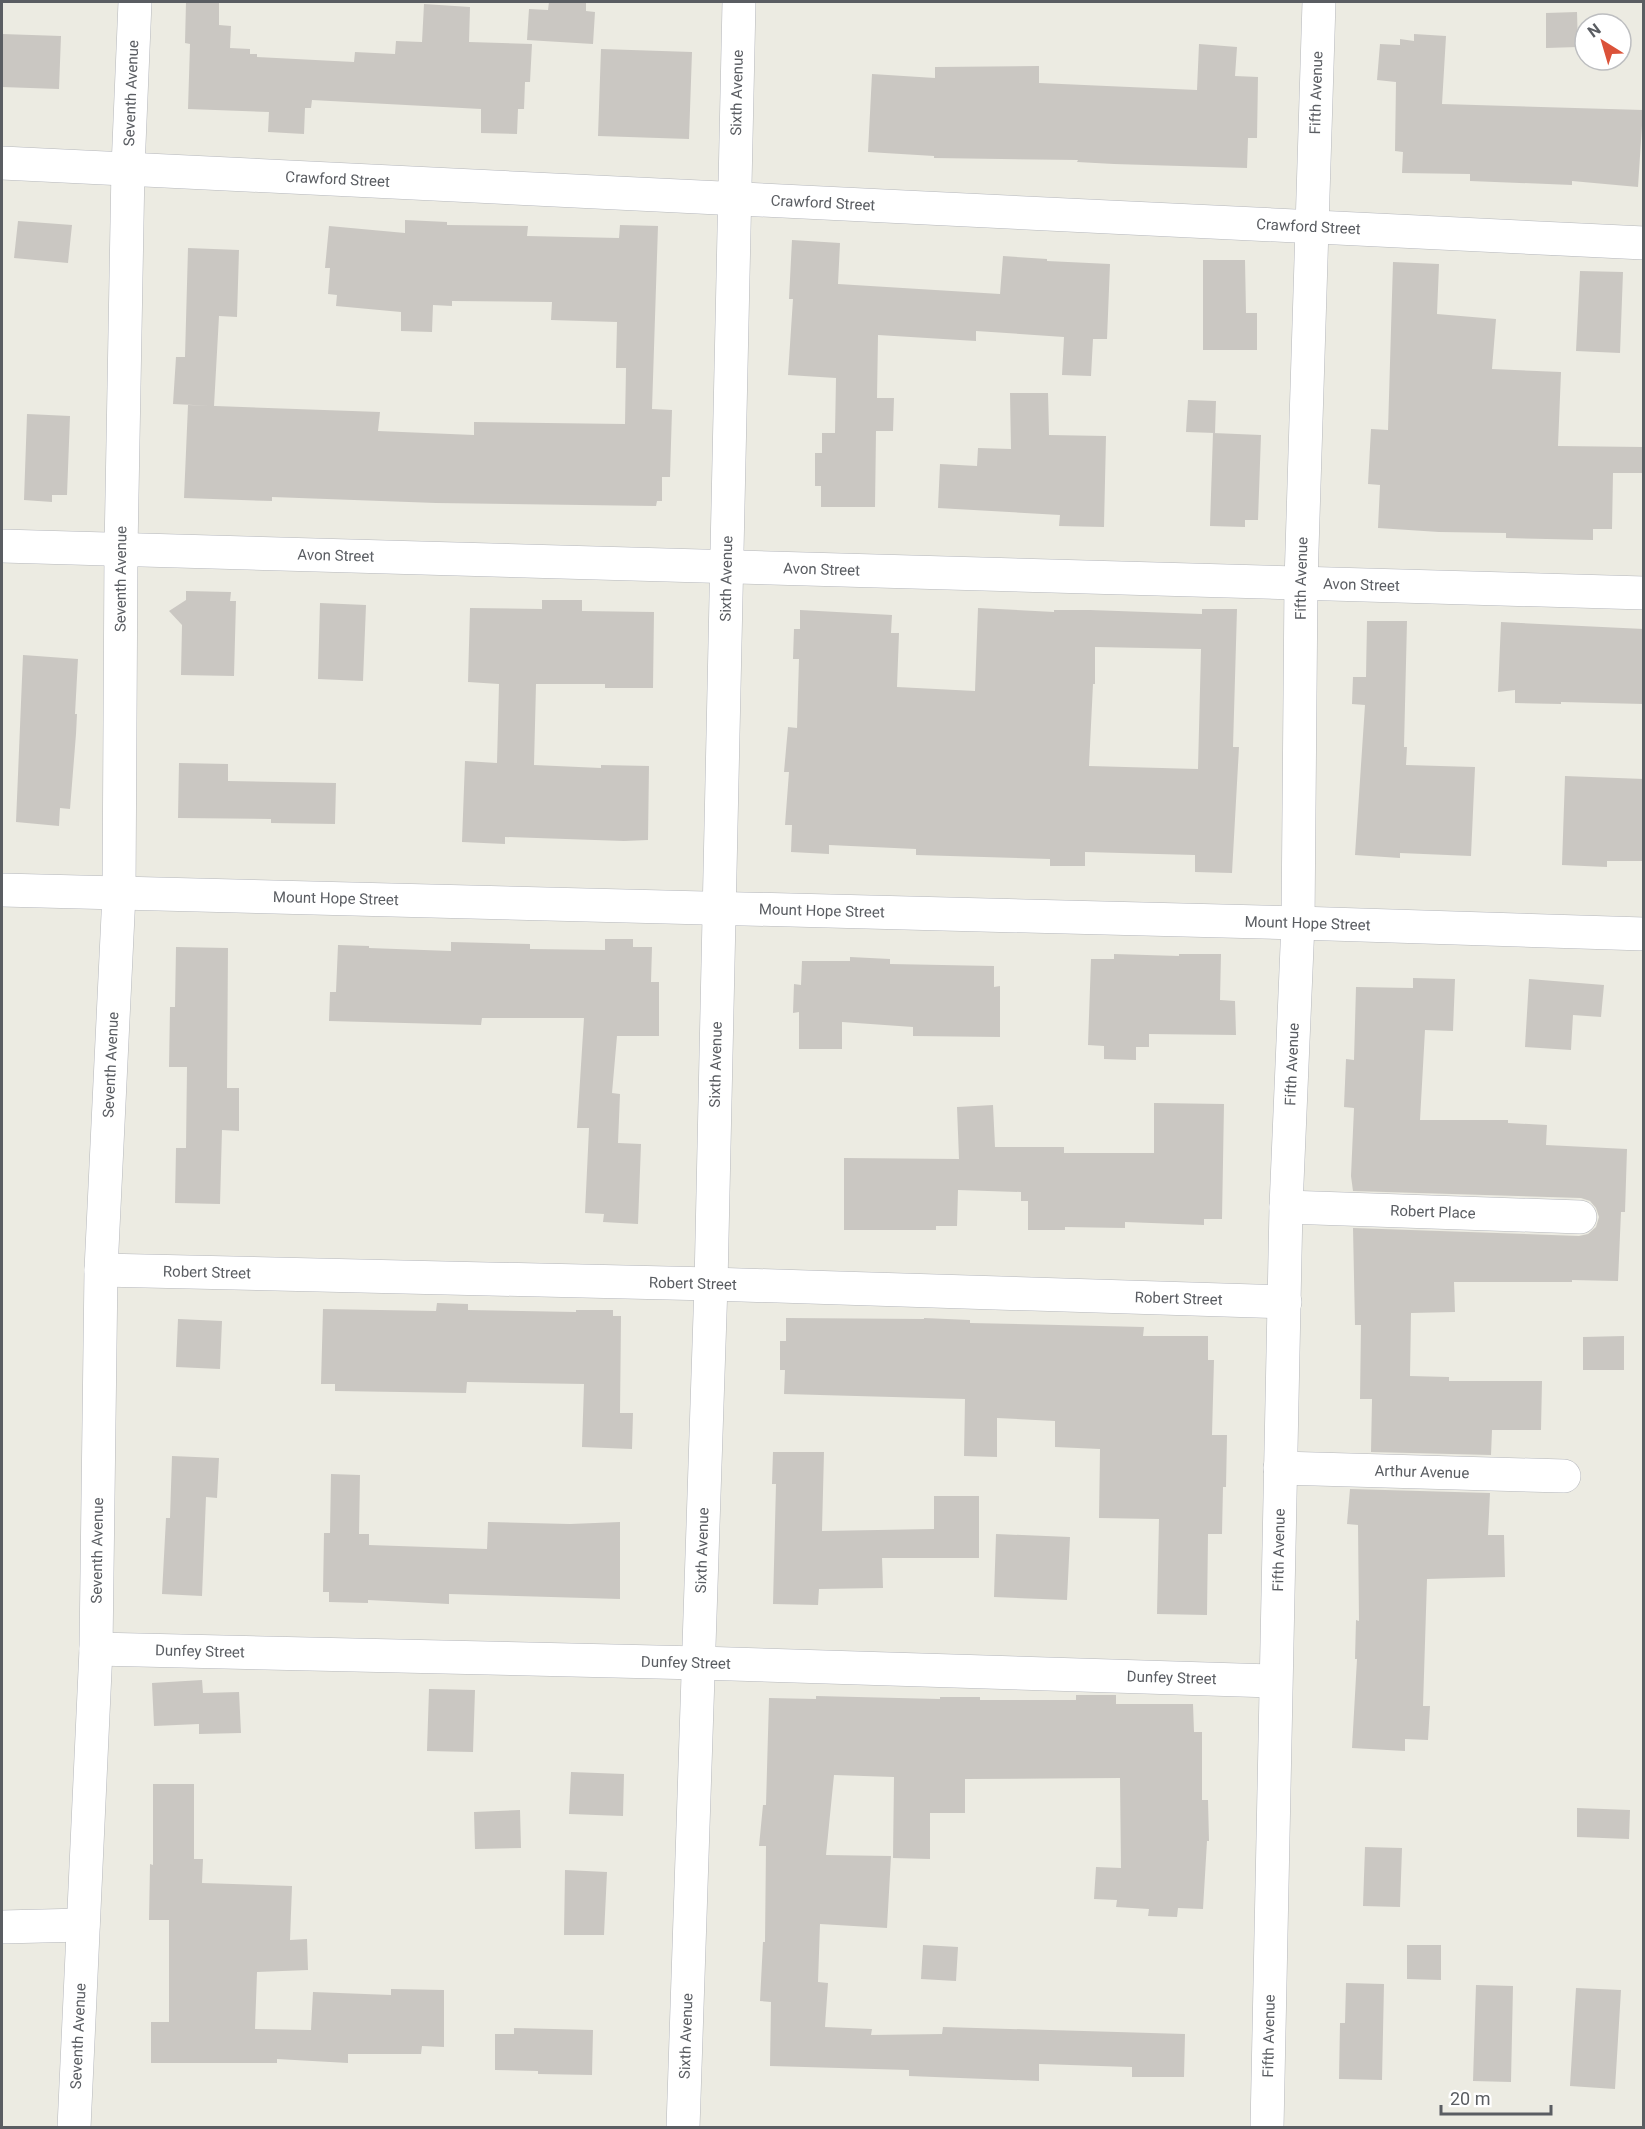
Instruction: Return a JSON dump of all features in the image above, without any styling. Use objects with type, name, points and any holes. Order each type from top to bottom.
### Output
[{"type":"street","name":"Seventh Avenue","points":[[74,2127],[96,1649],[101,1270],[119,894],[121,550],[128,168],[135,2]]},
{"type":"street","name":"Sixth Avenue","points":[[683,2127],[711,1284],[725,567],[736,199],[738,2]]},
{"type":"street","name":"Fifth Avenue","points":[[1267,2127],[1286,1208],[1298,923],[1301,582],[1319,2]]},
{"type":"street","name":"Crawford Street","points":[[2,163],[1644,243]]},
{"type":"street","name":"Avon Street","points":[[2,546],[1644,593]]},
{"type":"street","name":"Mount Hope Street","points":[[2,890],[1644,934]]},
{"type":"street","name":"Robert Place","points":[[1286,1208],[1580,1217]]},
{"type":"street","name":"Robert Street","points":[[101,1270],[711,1284],[1285,1302]]},
{"type":"street","name":"Arthur Avenue","points":[[1280,1468],[1564,1476]]},
{"type":"street","name":"Dunfey Street","points":[[96,1649],[699,1663],[1275,1681]]},
{"type":"street","points":[[2,1927],[83,1926]]},
{"type":"building","points":[[186,2],[219,2],[219,25],[231,26],[230,48],[250,49],[250,54],[257,54],[257,57],[354,62],[355,52],[395,54],[396,41],[422,42],[424,4],[470,7],[469,42],[532,44],[530,82],[525,82],[524,109],[518,109],[517,134],[481,133],[481,109],[312,100],[311,108],[305,108],[304,134],[268,132],[269,112],[188,109],[190,44],[185,43]]},
{"type":"building","points":[[549,2],[586,2],[586,11],[595,12],[593,44],[527,40],[529,9],[548,10]]},
{"type":"building","points":[[1573,12],[1573,47],[1546,48],[1546,13]]},
{"type":"building","points":[[2,34],[61,36],[59,89],[2,87]]},
{"type":"building","points":[[1414,34],[1446,36],[1442,104],[1643,110],[1638,187],[1572,181],[1572,185],[1470,181],[1470,174],[1402,173],[1403,152],[1395,151],[1396,82],[1377,80],[1380,44],[1400,45],[1400,39],[1414,41]]},
{"type":"building","points":[[1199,44],[1237,47],[1235,76],[1258,77],[1257,138],[1248,138],[1247,168],[1114,164],[1077,162],[1078,160],[934,158],[934,156],[868,152],[872,74],[935,78],[935,67],[1039,66],[1039,83],[1197,90]]},
{"type":"building","points":[[601,49],[692,52],[689,139],[598,136]]},
{"type":"building","points":[[405,220],[447,222],[447,225],[528,226],[527,236],[619,238],[620,225],[658,226],[652,409],[672,410],[670,477],[662,477],[662,501],[657,501],[656,506],[436,503],[272,497],[272,501],[184,498],[188,405],[380,412],[378,431],[474,435],[474,422],[625,424],[626,368],[616,368],[617,322],[551,320],[552,302],[452,301],[452,306],[433,305],[432,332],[401,331],[401,312],[336,306],[337,295],[328,294],[330,268],[325,268],[329,226],[405,233]]},
{"type":"building","points":[[18,221],[72,225],[68,263],[14,258]]},
{"type":"building","points":[[792,240],[840,243],[838,284],[1000,294],[1003,256],[1110,264],[1107,339],[1093,339],[1091,376],[1062,375],[1064,337],[976,331],[976,341],[878,335],[877,398],[894,398],[893,431],[876,431],[875,507],[821,507],[821,486],[815,486],[815,453],[822,453],[822,433],[835,433],[836,378],[788,375],[793,299],[789,299]]},
{"type":"building","points":[[188,248],[239,250],[237,317],[219,316],[214,406],[173,404],[176,357],[185,357]]},
{"type":"building","points":[[1203,260],[1245,260],[1246,313],[1257,313],[1257,350],[1203,350]]},
{"type":"building","points":[[1393,262],[1439,264],[1437,314],[1496,319],[1492,369],[1561,372],[1558,446],[1644,447],[1644,473],[1613,473],[1612,529],[1593,529],[1593,540],[1506,538],[1506,533],[1378,528],[1380,485],[1368,484],[1371,429],[1388,430]]},
{"type":"building","points":[[1580,271],[1623,272],[1620,353],[1576,351]]},
{"type":"building","points":[[1010,393],[1048,393],[1049,435],[1106,436],[1104,527],[1059,526],[1060,515],[938,508],[940,464],[977,466],[978,448],[1011,449]]},
{"type":"building","points":[[1188,400],[1216,401],[1215,433],[1186,432]]},
{"type":"building","points":[[27,414],[70,416],[67,495],[52,495],[52,502],[24,500]]},
{"type":"building","points":[[1213,433],[1261,435],[1258,520],[1245,520],[1245,527],[1210,526]]},
{"type":"building","points":[[186,591],[231,592],[230,601],[236,601],[234,676],[181,675],[182,625],[169,611],[186,600]]},
{"type":"building","points":[[542,600],[582,600],[582,611],[654,612],[653,688],[605,688],[605,684],[536,684],[534,765],[601,768],[601,765],[649,766],[648,840],[505,837],[505,844],[462,842],[465,761],[497,763],[499,684],[468,682],[470,608],[542,609]]},
{"type":"building","points":[[320,603],[366,605],[363,681],[318,679]]},
{"type":"building","points":[[978,608],[1054,612],[1054,610],[1090,610],[1202,614],[1202,609],[1237,609],[1233,747],[1239,747],[1232,873],[1195,872],[1195,855],[1085,852],[1085,866],[1050,866],[1050,859],[916,855],[916,849],[829,845],[829,854],[791,852],[792,825],[785,825],[789,772],[784,772],[788,727],[797,728],[799,659],[793,659],[794,629],[800,629],[800,610],[892,615],[891,633],[899,633],[897,687],[975,691]],"holes":[[[1095,647],[1201,649],[1198,769],[1089,766],[1093,684],[1095,684]]]},
{"type":"building","points":[[1367,621],[1407,621],[1404,747],[1407,747],[1406,765],[1475,767],[1471,856],[1400,853],[1400,858],[1355,855],[1365,705],[1352,704],[1353,677],[1366,677]]},
{"type":"building","points":[[1501,622],[1644,629],[1644,704],[1515,703],[1515,690],[1498,692]]},
{"type":"building","points":[[23,655],[78,659],[76,734],[70,809],[60,808],[59,826],[16,822]]},
{"type":"building","points":[[179,763],[228,764],[228,781],[336,783],[335,824],[271,823],[271,819],[178,818]]},
{"type":"building","points":[[1565,776],[1644,779],[1644,861],[1607,861],[1607,867],[1562,865]]},
{"type":"building","points":[[605,939],[633,939],[633,947],[652,947],[651,982],[659,982],[659,1036],[617,1036],[612,1093],[620,1094],[618,1143],[641,1144],[638,1224],[603,1222],[604,1214],[585,1213],[589,1128],[577,1128],[584,1018],[482,1018],[481,1025],[329,1021],[330,992],[336,992],[338,945],[451,951],[451,942],[530,944],[530,949],[605,950]]},
{"type":"building","points":[[176,947],[228,948],[227,1088],[239,1088],[239,1131],[222,1130],[220,1204],[175,1203],[176,1148],[186,1148],[187,1067],[169,1067],[170,1007],[175,1007]]},
{"type":"building","points":[[1114,954],[1179,956],[1179,954],[1221,954],[1220,1000],[1235,1001],[1236,1035],[1149,1034],[1149,1047],[1136,1047],[1136,1060],[1104,1059],[1104,1046],[1088,1045],[1091,959],[1114,959]]},
{"type":"building","points":[[850,957],[890,959],[890,964],[994,966],[994,987],[1000,986],[1000,1037],[913,1036],[913,1027],[842,1022],[842,1049],[799,1049],[799,1012],[793,1013],[794,984],[801,985],[802,961],[850,961]]},
{"type":"building","points":[[1413,978],[1455,979],[1453,1031],[1425,1030],[1420,1120],[1508,1120],[1508,1123],[1547,1125],[1546,1145],[1627,1149],[1625,1212],[1621,1212],[1618,1281],[1454,1282],[1455,1312],[1411,1313],[1410,1376],[1449,1377],[1449,1381],[1542,1381],[1541,1430],[1492,1430],[1491,1455],[1371,1452],[1372,1399],[1360,1399],[1361,1325],[1355,1325],[1353,1228],[1579,1236],[1588,1234],[1596,1227],[1599,1217],[1590,1201],[1581,1198],[1353,1191],[1351,1176],[1354,1108],[1344,1107],[1346,1059],[1354,1060],[1356,987],[1413,988]]},
{"type":"building","points":[[1529,979],[1604,985],[1601,1017],[1573,1015],[1571,1050],[1525,1047]]},
{"type":"building","points":[[1154,1103],[1224,1104],[1222,1219],[1204,1219],[1204,1225],[1125,1222],[1125,1228],[1065,1227],[1065,1230],[1028,1230],[1028,1201],[1021,1201],[1021,1192],[958,1190],[957,1226],[936,1226],[936,1230],[844,1230],[844,1158],[959,1159],[957,1107],[993,1105],[995,1147],[1064,1147],[1064,1153],[1154,1153]]},
{"type":"building","points":[[437,1303],[468,1304],[468,1310],[576,1312],[576,1310],[613,1310],[613,1316],[621,1316],[620,1413],[633,1413],[632,1449],[582,1447],[584,1384],[467,1382],[466,1393],[335,1391],[335,1384],[321,1384],[323,1309],[436,1311]]},
{"type":"building","points":[[786,1318],[924,1318],[970,1320],[970,1323],[1144,1327],[1143,1336],[1208,1336],[1208,1360],[1214,1360],[1212,1435],[1227,1435],[1222,1534],[1208,1534],[1207,1615],[1157,1614],[1159,1519],[1099,1518],[1100,1449],[1055,1447],[1055,1421],[997,1418],[997,1457],[964,1456],[965,1399],[784,1394],[785,1370],[780,1370],[780,1341],[786,1341]]},
{"type":"building","points":[[178,1319],[222,1321],[220,1369],[176,1367]]},
{"type":"building","points":[[1624,1336],[1624,1370],[1583,1370],[1583,1337]]},
{"type":"building","points":[[773,1452],[824,1452],[822,1531],[934,1529],[934,1496],[979,1496],[979,1558],[882,1558],[883,1588],[819,1589],[818,1605],[773,1604],[776,1484],[772,1484]]},
{"type":"building","points":[[172,1456],[219,1458],[217,1498],[206,1497],[202,1596],[162,1594],[166,1518],[170,1518]]},
{"type":"building","points":[[331,1474],[360,1475],[359,1534],[369,1534],[369,1545],[487,1549],[488,1522],[570,1524],[620,1522],[620,1599],[449,1594],[449,1604],[368,1600],[368,1603],[329,1602],[329,1592],[323,1592],[324,1533],[330,1533]]},
{"type":"building","points":[[1350,1489],[1490,1493],[1488,1535],[1504,1535],[1505,1577],[1427,1579],[1423,1706],[1430,1706],[1428,1740],[1405,1739],[1405,1751],[1352,1748],[1357,1659],[1355,1659],[1356,1620],[1359,1621],[1358,1525],[1347,1524]]},
{"type":"building","points":[[996,1534],[1070,1537],[1067,1600],[994,1597]]},
{"type":"building","points":[[202,1680],[203,1693],[239,1692],[241,1733],[199,1734],[199,1724],[154,1726],[152,1683]]},
{"type":"building","points":[[429,1689],[475,1690],[473,1752],[427,1751]]},
{"type":"building","points":[[1076,1695],[1116,1695],[1116,1704],[1193,1704],[1194,1732],[1202,1732],[1202,1800],[1208,1800],[1209,1841],[1207,1841],[1203,1909],[1178,1908],[1177,1917],[1148,1916],[1149,1909],[1116,1907],[1117,1900],[1094,1899],[1096,1867],[1121,1868],[1120,1778],[965,1779],[965,1813],[930,1813],[930,1859],[893,1858],[894,1777],[834,1775],[826,1855],[891,1856],[887,1928],[820,1924],[818,1982],[828,1983],[825,2027],[872,2029],[871,2035],[942,2034],[943,2027],[1185,2034],[1184,2077],[1132,2077],[1132,2067],[1039,2064],[1039,2081],[909,2076],[909,2070],[770,2066],[771,2002],[760,2001],[763,1942],[765,1942],[766,1846],[759,1846],[763,1805],[766,1805],[769,1698],[816,1699],[816,1696],[940,1699],[940,1697],[980,1697],[980,1700],[1076,1700]]},
{"type":"building","points":[[571,1772],[624,1774],[623,1816],[569,1814]]},
{"type":"building","points":[[153,1784],[194,1784],[194,1859],[203,1859],[202,1883],[292,1886],[290,1940],[307,1939],[308,1970],[257,1972],[255,2029],[311,2030],[313,1992],[391,1995],[391,1989],[444,1990],[444,2047],[422,2046],[421,2054],[348,2054],[348,2063],[277,2059],[277,2063],[151,2063],[151,2022],[169,2022],[169,1920],[149,1920],[150,1864],[153,1865]]},
{"type":"building","points":[[1577,1808],[1630,1810],[1629,1839],[1577,1837]]},
{"type":"building","points":[[520,1810],[521,1848],[475,1849],[474,1812]]},
{"type":"building","points":[[1365,1847],[1402,1848],[1400,1907],[1363,1906]]},
{"type":"building","points":[[565,1870],[607,1872],[604,1935],[564,1935]]},
{"type":"building","points":[[923,1945],[958,1947],[956,1981],[921,1979]]},
{"type":"building","points":[[1407,1945],[1441,1945],[1441,1980],[1407,1979]]},
{"type":"building","points":[[1346,1983],[1384,1984],[1382,2080],[1339,2079],[1340,2023],[1345,2023]]},
{"type":"building","points":[[1476,1985],[1513,1986],[1511,2082],[1473,2081]]},
{"type":"building","points":[[1576,1988],[1621,1990],[1615,2089],[1570,2086]]},
{"type":"building","points":[[514,2028],[593,2030],[592,2075],[495,2070],[495,2034],[514,2034]]}]
